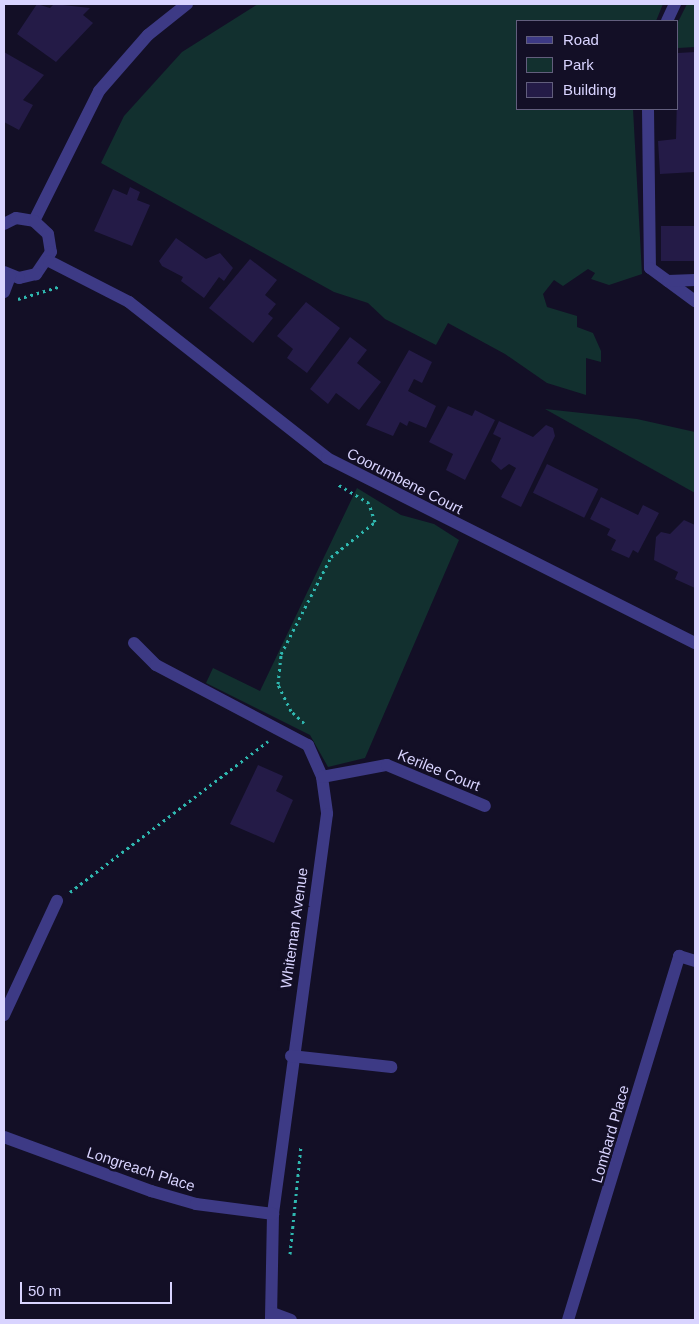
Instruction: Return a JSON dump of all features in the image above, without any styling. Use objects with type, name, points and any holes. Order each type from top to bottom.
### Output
[{"type":"street","points":[[34,221],[99,91],[148,35],[187,4]]},
{"type":"street","points":[[667,20],[675,4]]},
{"type":"street","points":[[648,110],[650,268],[695,301]]},
{"type":"street","points":[[4,224],[16,218],[34,221],[51,243],[48,261],[36,274],[7,274],[8,294]]},
{"type":"street","name":"Coorumbene Court","points":[[48,261],[129,302],[326,458],[373,486],[695,643]]},
{"type":"street","points":[[668,281],[695,280]]},
{"type":"street","name":"Whiteman Avenue","points":[[134,643],[156,665],[284,729],[308,745],[322,778],[327,814],[291,1056],[272,1214],[271,1317]]},
{"type":"street","name":"Kerilee Court","points":[[322,778],[387,765],[484,806]]},
{"type":"street","points":[[4,1015],[57,901]]},
{"type":"street","name":"Lombard Place","points":[[568,1320],[679,956],[695,961]]},
{"type":"street","points":[[291,1056],[391,1067]]},
{"type":"street","name":"Longreach Place","points":[[4,1137],[151,1192],[196,1204],[272,1214]]},
{"type":"street","points":[[271,1317],[291,1320]]},
{"type":"path","points":[[8,294],[25,300],[52,287],[68,288]]},
{"type":"path","points":[[291,711],[278,684],[280,654],[331,557],[375,522],[369,503],[330,480]]},
{"type":"path","points":[[57,901],[284,729]]},
{"type":"green space","points":[[258,4],[663,4],[656,20],[516,20],[516,110],[633,110],[642,274],[609,285],[591,279],[595,273],[588,269],[563,286],[554,280],[543,294],[547,307],[577,316],[577,327],[593,333],[601,351],[601,362],[586,358],[586,395],[547,383],[505,354],[448,323],[436,345],[385,319],[368,303],[334,292],[101,163],[124,116],[182,52]]},
{"type":"green space","points":[[687,4],[695,4],[695,47],[679,48],[679,20]]},
{"type":"green space","points":[[545,409],[637,419],[695,432],[695,493]]},
{"type":"green space","points":[[357,488],[401,515],[434,524],[459,540],[365,758],[328,767],[310,735],[206,683],[213,668],[260,691]]},
{"type":"building","points":[[37,4],[50,8],[54,4],[90,8],[83,15],[93,23],[56,62],[17,34]]},
{"type":"building","points":[[4,52],[44,75],[23,100],[33,105],[19,130],[4,122]]},
{"type":"building","points":[[695,52],[695,172],[660,174],[658,141],[676,139],[677,110],[679,110],[679,53]]},
{"type":"building","points":[[130,187],[140,192],[137,200],[150,205],[132,246],[94,231],[113,189],[127,195]]},
{"type":"building","points":[[661,226],[695,226],[695,261],[661,261]]},
{"type":"building","points":[[176,238],[206,259],[220,253],[233,268],[224,281],[219,277],[204,298],[181,281],[183,277],[162,266],[159,261]]},
{"type":"building","points":[[250,259],[277,280],[265,295],[276,304],[268,314],[273,318],[253,343],[209,308]]},
{"type":"building","points":[[306,302],[340,328],[307,373],[287,358],[293,349],[277,336]]},
{"type":"building","points":[[350,337],[367,350],[357,363],[381,382],[359,410],[336,393],[328,404],[310,389]]},
{"type":"building","points":[[409,350],[432,362],[422,383],[414,379],[408,391],[436,406],[426,428],[409,421],[407,426],[400,422],[393,436],[366,425]]},
{"type":"building","points":[[448,406],[472,416],[475,410],[495,420],[465,480],[446,470],[453,454],[429,442]]},
{"type":"building","points":[[499,421],[533,437],[546,425],[553,428],[555,436],[521,507],[501,497],[516,468],[509,464],[501,470],[491,461],[501,438],[493,434]]},
{"type":"building","points":[[547,464],[598,489],[584,518],[533,493]]},
{"type":"building","points":[[601,497],[638,515],[643,505],[659,513],[638,553],[633,550],[629,558],[611,550],[616,540],[607,535],[610,529],[590,519]]},
{"type":"building","points":[[684,520],[695,525],[695,588],[675,579],[678,572],[654,560],[656,537],[661,532],[670,534]]},
{"type":"building","points":[[258,765],[283,776],[276,791],[293,800],[274,843],[230,824]]}]
